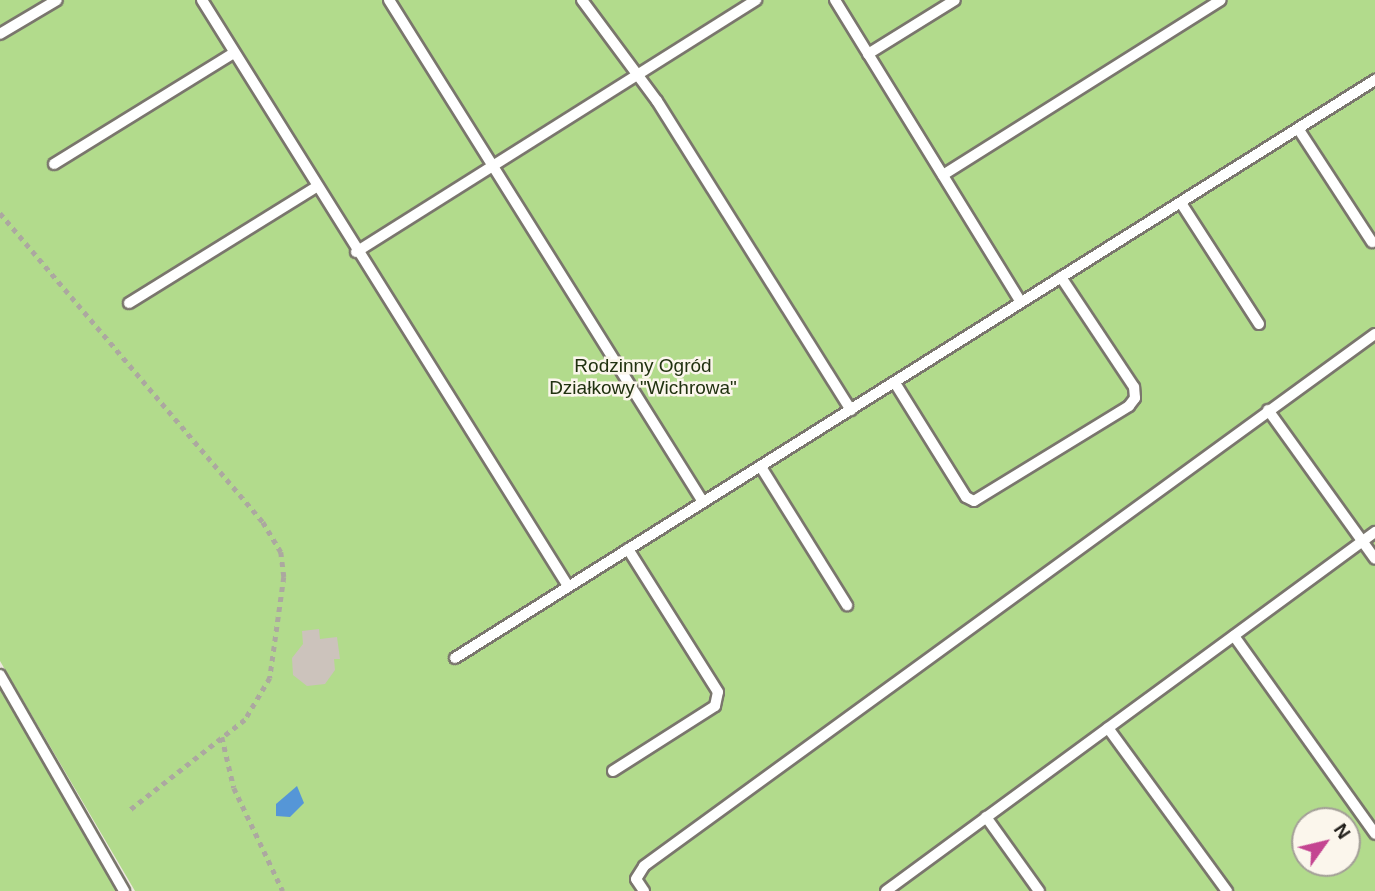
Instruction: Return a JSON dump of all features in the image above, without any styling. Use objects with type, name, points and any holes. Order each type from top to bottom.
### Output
[{"type":"lane","points":[[0,34],[57,0]]},
{"type":"lane","points":[[202,0],[356,252],[568,586]]},
{"type":"lane","points":[[389,0],[703,502]]},
{"type":"lane","points":[[582,0],[635,75],[851,410]]},
{"type":"lane","points":[[356,252],[755,0]]},
{"type":"lane","points":[[835,0],[1021,302]]},
{"type":"lane","points":[[868,54],[955,0]]},
{"type":"lane","points":[[943,175],[1221,0]]},
{"type":"lane","points":[[54,164],[234,53]]},
{"type":"lane","points":[[455,658],[1375,80]]},
{"type":"lane","points":[[1299,130],[1372,242]]},
{"type":"lane","points":[[130,303],[316,187]]},
{"type":"lane","points":[[1181,203],[1259,324]]},
{"type":"lane","points":[[895,383],[966,497],[974,501],[1129,406],[1135,398],[1134,387],[1061,277]]},
{"type":"lane","points":[[644,891],[636,879],[644,866],[1375,334]]},
{"type":"lane","points":[[1268,410],[1375,559]]},
{"type":"lane","points":[[761,467],[847,605]]},
{"type":"lane","points":[[886,891],[1375,532]]},
{"type":"lane","points":[[613,771],[715,706],[718,692],[628,549]]},
{"type":"lane","points":[[1234,636],[1375,834]]},
{"type":"lane","points":[[0,675],[124,891]]},
{"type":"lane","points":[[1108,728],[1227,891]]},
{"type":"lane","points":[[986,817],[1039,891]]},
{"type":"path","points":[[0,214],[263,522],[281,552],[284,576],[270,678],[244,720],[129,811]]},
{"type":"path","points":[[222,737],[233,788],[283,891]]},
{"type":"green space","name":"Rodzinny Ogród Działkowy \"Wichrowa\"","points":[[0,0],[1375,0],[1375,891],[135,891],[0,661]]},
{"type":"green space","points":[[0,687],[103,863],[119,891],[0,891]]},
{"type":"water","points":[[297,786],[304,803],[290,817],[276,816],[276,804]]},
{"type":"building","points":[[319,629],[320,639],[337,637],[340,659],[334,659],[335,670],[325,684],[307,686],[293,675],[292,658],[303,644],[302,631]]}]
